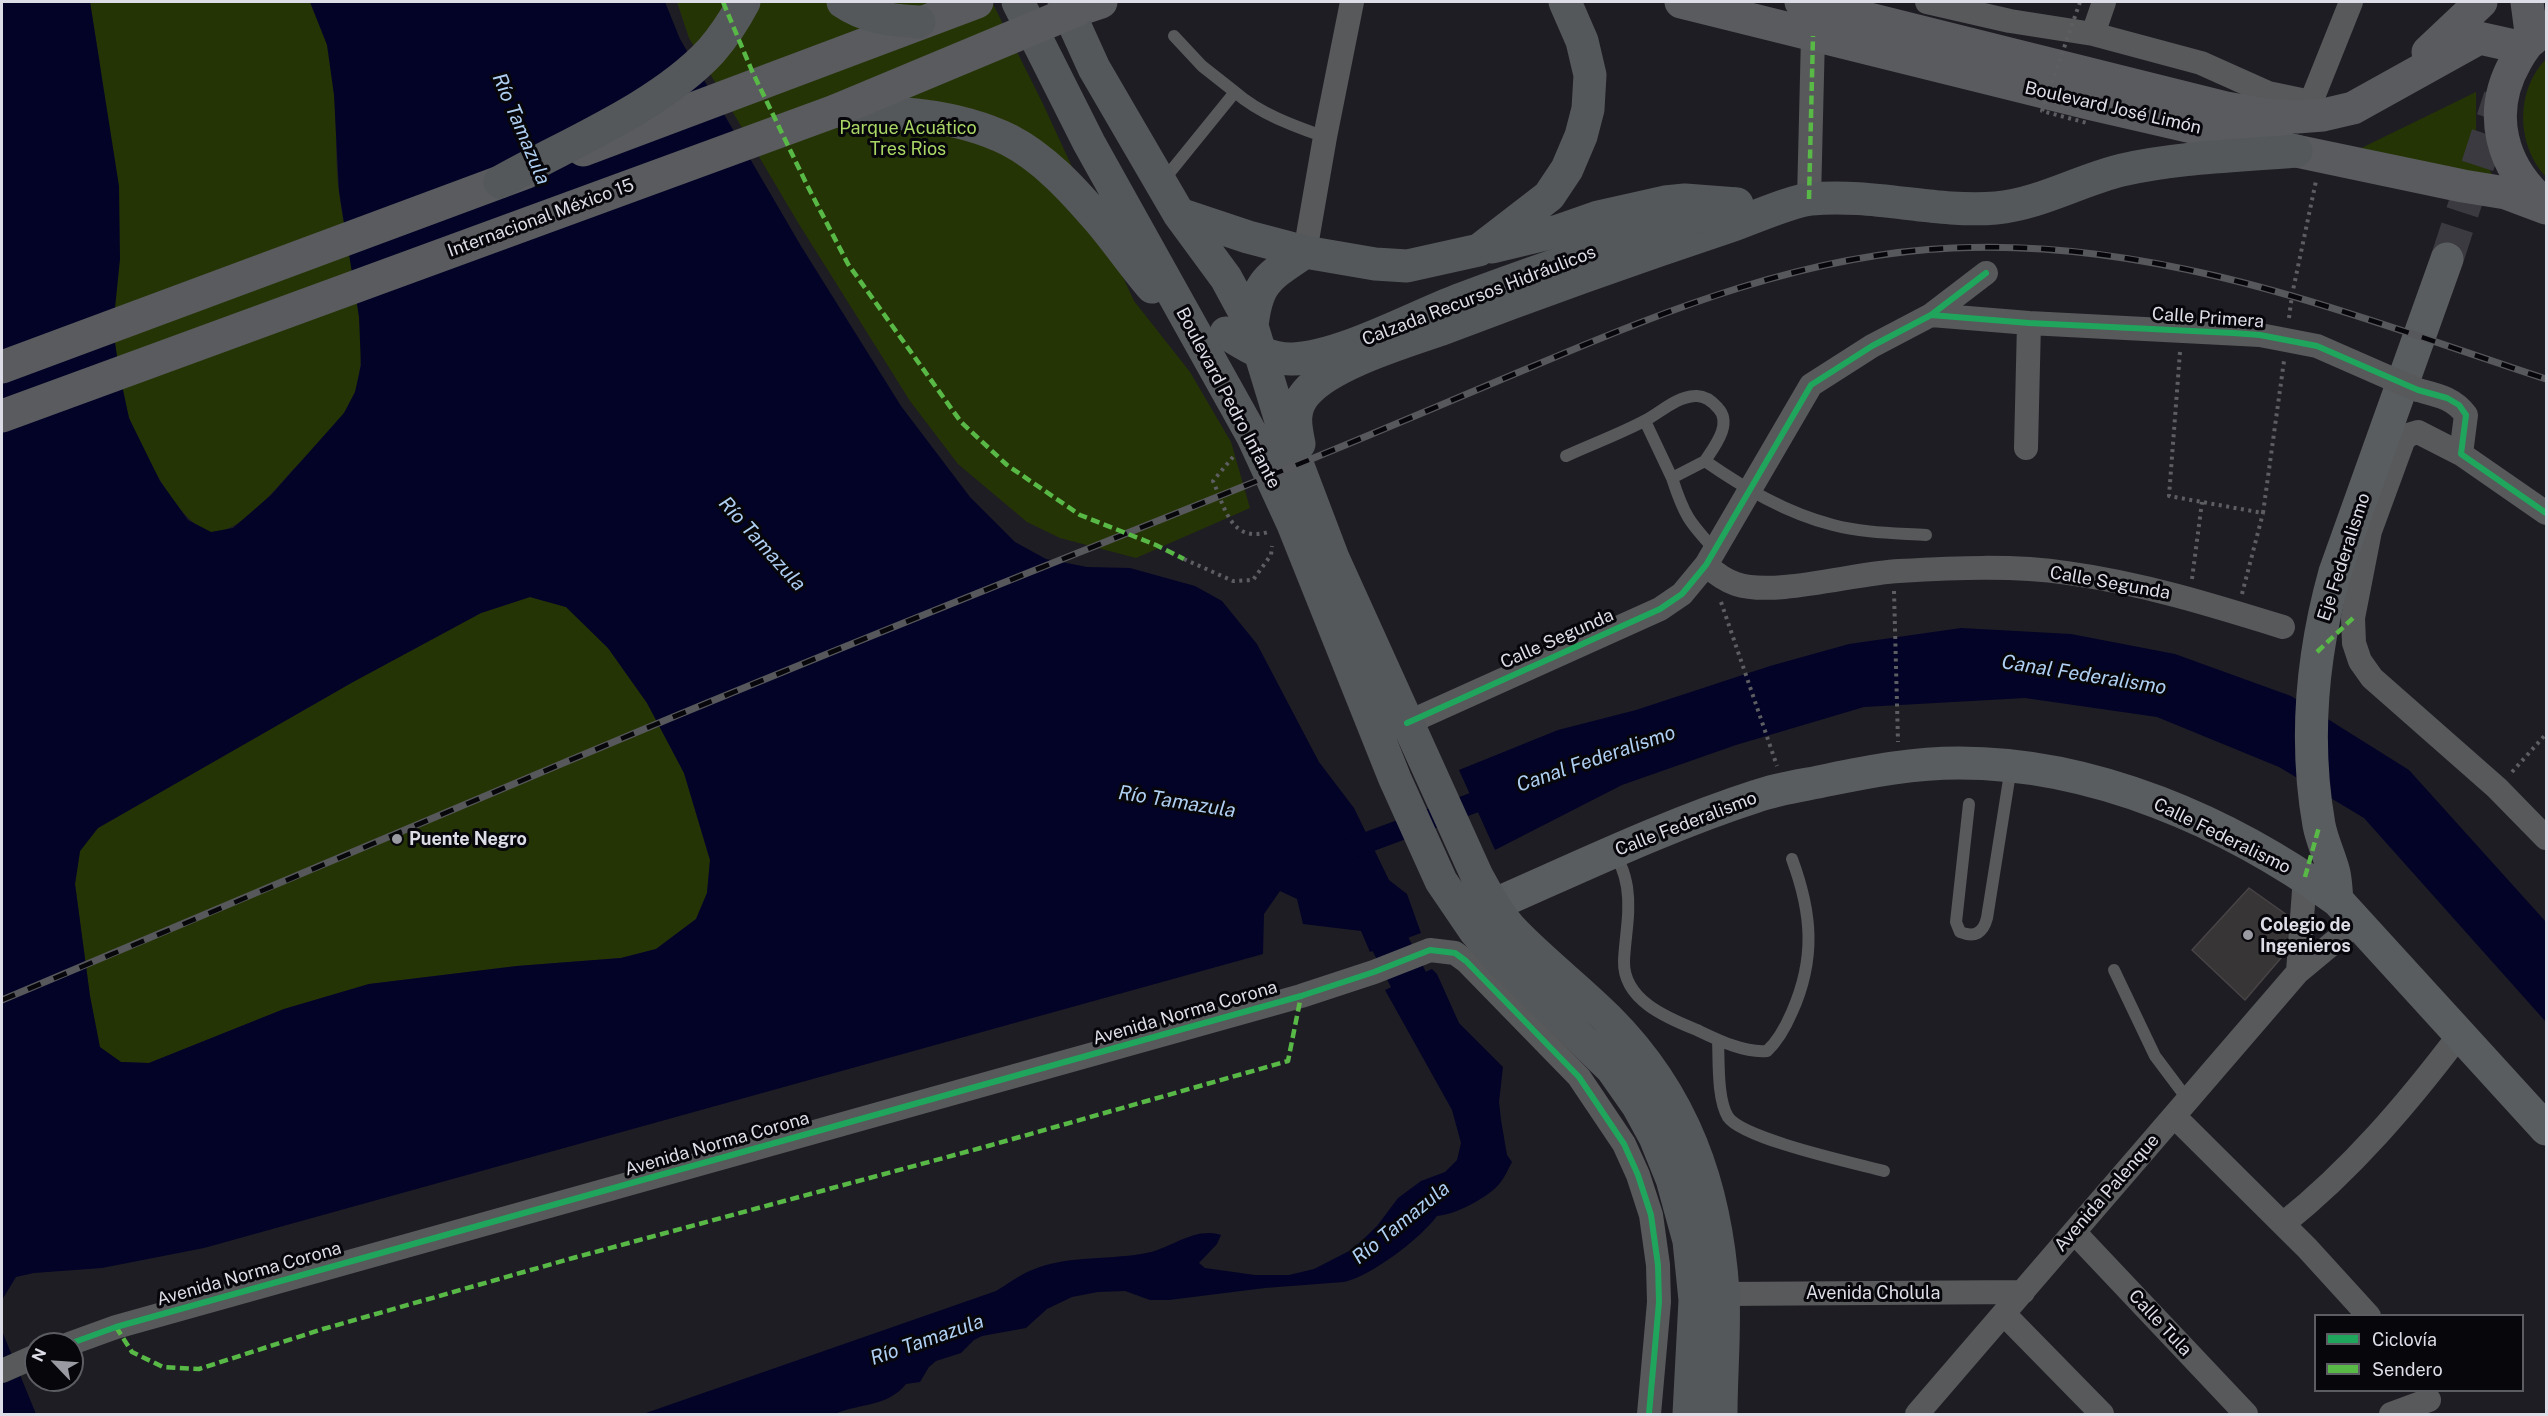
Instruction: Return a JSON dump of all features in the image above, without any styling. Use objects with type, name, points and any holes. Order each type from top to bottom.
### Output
[{"type":"highway","points":[[500,182],[617,118],[681,78],[711,51],[725,34],[744,2]]},
{"type":"highway","points":[[843,2],[865,14],[882,19],[919,22]]},
{"type":"highway","points":[[1479,250],[1548,196],[1567,169],[1581,136],[1588,109],[1590,75],[1582,41],[1565,2]]},
{"type":"highway","points":[[1019,3],[1043,42],[1067,65],[1198,299],[1225,332]]},
{"type":"highway","name":"Boulevard Pedro Infante","points":[[1081,4],[1094,68],[1179,214],[1226,278],[1225,332],[1252,436],[1293,524],[1395,778],[1437,873],[1453,901],[1500,960],[1612,1069],[1638,1106],[1655,1137],[1672,1179],[1689,1241],[1695,1300],[1689,1414]]},
{"type":"highway","points":[[835,111],[929,116],[981,128],[1011,141],[1051,170],[1225,332]]},
{"type":"highway","name":"Calzada Recursos Hidráulicos","points":[[1225,332],[1255,351],[1290,359],[1310,357],[1336,350],[1475,293],[1744,203],[1809,199],[1889,201],[1974,209],[2000,208],[2121,170],[2175,161],[2309,153]]},
{"type":"highway","points":[[1567,169],[1569,187],[1576,202],[1598,217]]},
{"type":"highway","name":"Calzada Recursos Hidráulicos","points":[[1333,558],[1320,510],[1304,468],[1295,425],[1295,413],[1306,392],[1337,371],[1378,352],[1551,288],[1809,199]]},
{"type":"highway","points":[[1179,214],[1248,237],[1305,252],[1376,264],[1407,266],[1558,231],[1598,217],[1685,200],[1744,203]]},
{"type":"highway","points":[[1225,332],[1254,303],[1267,279],[1305,252]]},
{"type":"highway","name":"Boulevard Pedro Infante","points":[[1225,332],[1281,421],[1333,558],[1474,865],[1477,876],[1493,905],[1513,932],[1609,1019],[1648,1064],[1673,1103],[1693,1144],[1708,1191],[1718,1242],[1723,1294],[1721,1414]]},
{"type":"main road","points":[[2,367],[977,2]]},
{"type":"main road","name":"Boulevard José Limón","points":[[1681,2],[2092,104],[2309,153],[2506,193],[2547,206]]},
{"type":"main road","name":"Boulevard José Limón","points":[[1801,2],[2226,108],[2297,117],[2323,115],[2353,108],[2479,38],[2534,38]]},
{"type":"main road","points":[[2390,87],[2409,66],[2442,40],[2481,2]]},
{"type":"main road","points":[[2527,2],[2534,38],[2508,75],[2500,105],[2501,136],[2512,165],[2529,191],[2547,206]]},
{"type":"main road","name":"Internacional México 15","points":[[2,416],[835,111],[1081,4]]},
{"type":"main road","points":[[1987,47],[2063,50],[2182,79],[2268,93]]},
{"type":"main road","name":"Eje Federalismo","points":[[2333,894],[2319,827],[2312,771],[2312,700],[2323,616],[2335,572],[2447,259]]},
{"type":"main road","name":"Calle Federalismo","points":[[1493,905],[1698,816],[1772,792],[1898,767],[1958,763],[2011,766],[2087,780],[2136,795],[2188,815],[2333,894],[2547,1129]]},
{"type":"street","points":[[1305,252],[1352,2]]},
{"type":"street","points":[[1927,2],[2010,21],[2093,34],[2201,63],[2268,93],[2312,102],[2351,2]]},
{"type":"street","points":[[2093,34],[2104,2]]},
{"type":"street","points":[[2534,38],[2545,2]]},
{"type":"street","points":[[1809,199],[1813,36]]},
{"type":"street","points":[[1710,557],[1810,385],[1872,346],[1931,315],[1986,273]]},
{"type":"street","name":"Calle Primera","points":[[1931,315],[2029,323],[2260,335],[2317,346],[2418,390],[2446,398],[2459,405],[2466,415],[2461,453]]},
{"type":"street","points":[[2026,448],[2029,323]]},
{"type":"street","points":[[2547,513],[2461,453],[2418,432],[2408,435],[2398,450],[2370,531],[2354,618],[2354,643],[2360,661],[2372,678],[2497,788],[2547,838]]},
{"type":"street","name":"Calle Segunda","points":[[1407,723],[1660,609],[1682,594],[1710,557],[1731,582],[1764,589],[1896,571],[1976,568],[2066,573],[2190,598],[2283,627]]},
{"type":"street","points":[[2298,972],[2333,894]]},
{"type":"street","name":"Avenida Palenque","points":[[1917,1414],[2298,972],[2333,894]]},
{"type":"street","name":"Avenida Norma Corona","points":[[84,1339],[116,1327],[1300,996],[1374,972],[1430,950],[1455,953],[1466,961],[1579,1077],[1624,1144],[1638,1175],[1651,1215],[1658,1265],[1659,1302],[1649,1414]]},
{"type":"street","points":[[2283,1224],[2316,1198],[2356,1159],[2429,1076],[2460,1034]]},
{"type":"street","points":[[2181,1108],[2283,1224],[2367,1314]]},
{"type":"street","name":"Calle Tula","points":[[2074,1232],[2246,1414]]},
{"type":"street","name":"Avenida Cholula","points":[[1723,1294],[2023,1292]]},
{"type":"street","points":[[2004,1314],[2102,1414]]},
{"type":"street","points":[[2,1371],[24,1361]]},
{"type":"street","points":[[2391,1414],[2430,1402]]},
{"type":"lane","points":[[1174,36],[1202,66],[1247,102],[1325,137]]},
{"type":"lane","points":[[1161,183],[1235,92]]},
{"type":"lane","points":[[1566,456],[1645,421],[1687,398],[1697,396],[1707,398],[1721,411],[1724,418],[1719,437],[1705,461],[1672,478]]},
{"type":"lane","points":[[1645,421],[1672,478],[1683,510],[1710,557]]},
{"type":"lane","points":[[1705,461],[1777,505],[1834,526],[1864,531],[1926,535]]},
{"type":"lane","points":[[1970,804],[1956,922],[1960,932],[1969,936],[1976,935],[1984,928],[1987,918],[2011,766]]},
{"type":"lane","points":[[1612,853],[1619,860],[1629,897],[1624,963],[1626,976],[1633,989],[1656,1011],[1718,1040],[1746,1049],[1767,1051],[1781,1033],[1796,1004],[1805,974],[1810,944],[1806,903],[1792,859]]},
{"type":"lane","points":[[2114,970],[2181,1108]]},
{"type":"lane","points":[[1718,1040],[1723,1106],[1733,1123],[1744,1130],[1772,1139],[1884,1170]]},
{"type":"path","points":[[2080,2],[2042,111],[2086,123]]},
{"type":"path","points":[[2238,612],[2263,513],[2287,340],[2309,153]]},
{"type":"path","points":[[2182,330],[2169,496],[2263,513]]},
{"type":"path","points":[[1184,559],[1233,581],[1254,579],[1271,555],[1274,530],[1258,535],[1248,535],[1239,531],[1231,520],[1213,481],[1252,436]]},
{"type":"path","points":[[2190,598],[2202,502]]},
{"type":"path","points":[[1719,594],[1776,763]]},
{"type":"path","points":[[1893,605],[1898,726]]},
{"type":"path","points":[[2497,788],[2547,734]]},
{"type":"green space","points":[[90,2],[310,2],[327,44],[334,79],[339,192],[359,318],[360,367],[356,389],[345,412],[274,491],[243,520],[221,531],[211,532],[199,527],[174,501],[141,446],[126,406],[113,328],[100,64]]},
{"type":"green space","name":"Parque Acuático Tres Rios","points":[[677,2],[992,2],[1043,104],[1134,301],[1190,372],[1231,442],[1250,508],[1136,558],[1060,538],[1027,522],[958,464],[910,401],[797,221],[689,38]]},
{"type":"green space","points":[[2546,59],[2546,177],[2529,150],[2523,118],[2524,102],[2529,86]]},
{"type":"green space","points":[[2476,92],[2476,138],[2496,184],[2347,155]]},
{"type":"green space","points":[[530,597],[566,607],[608,648],[647,703],[684,773],[710,860],[707,893],[696,919],[656,949],[621,958],[517,966],[369,984],[284,1009],[149,1063],[121,1062],[99,1047],[75,884],[80,851],[98,828],[353,682],[481,613]]},
{"type":"water","points":[[2,2],[90,2],[119,186],[120,259],[113,328],[129,418],[160,481],[188,520],[211,532],[233,528],[271,495],[344,413],[355,392],[361,365],[359,317],[339,191],[334,95],[327,45],[310,2],[665,2],[680,39],[801,246],[901,406],[970,497],[1015,542],[1046,559],[1087,567],[1130,568],[1195,586],[1222,601],[1257,644],[1319,762],[1354,808],[1389,880],[1407,894],[1421,933],[1370,952],[1361,931],[1303,924],[1297,899],[1280,891],[1264,914],[1263,954],[204,1248],[102,1268],[34,1273],[16,1277],[2,1300]],"holes":[[[530,597],[566,607],[608,648],[647,703],[684,773],[710,860],[707,893],[696,919],[656,949],[621,958],[517,966],[369,984],[284,1009],[149,1063],[121,1062],[100,1047],[90,996],[75,884],[80,851],[98,828],[353,682],[481,613]]]},
{"type":"water","points":[[1961,628],[2071,634],[2175,654],[2291,696],[2409,770],[2546,922],[2546,1022],[2364,818],[2279,767],[2157,717],[2025,698],[1864,707],[1736,745],[1622,785],[1495,850],[1459,770],[1558,730],[1636,710],[1770,666],[1849,644]]},
{"type":"water","points":[[1432,969],[1437,974],[1459,1023],[1503,1067],[1499,1102],[1507,1155],[1512,1162],[1502,1181],[1488,1194],[1462,1209],[1437,1216],[1419,1235],[1381,1265],[1344,1282],[1265,1288],[1169,1300],[1150,1300],[1125,1291],[1098,1292],[1072,1297],[1047,1309],[1026,1328],[982,1336],[974,1340],[961,1353],[936,1361],[929,1367],[920,1382],[906,1384],[891,1397],[835,1414],[643,1414],[996,1291],[1023,1274],[1046,1265],[1151,1252],[1203,1233],[1221,1235],[1217,1244],[1199,1263],[1205,1268],[1255,1275],[1289,1275],[1314,1269],[1353,1249],[1377,1226],[1398,1198],[1421,1181],[1445,1172],[1457,1160],[1461,1143],[1452,1110],[1385,990]]},
{"type":"water","points":[[2,1331],[24,1385],[24,1392],[27,1392],[36,1414],[2,1414]]},
{"type":"building","name":"Colegio de Ingenieros","points":[[2249,888],[2294,920],[2287,951],[2245,1000],[2192,950]]},
{"type":"waterway","name":"Canal Federalismo","points":[[1344,851],[1500,793]]},
{"type":"waterway","name":"Río Tamazula","points":[[1365,900],[1375,914],[1433,1023]]},
{"type":"tunnel","points":[[2447,259],[2500,97]]},
{"type":"railway","points":[[2,1000],[654,725],[1316,457],[1586,344],[1688,305],[1792,273],[1899,252],[1953,248],[2030,248],[2106,255],[2181,268],[2255,286],[2401,330],[2546,379]]},
{"type":"marked path","points":[[723,2],[752,71],[848,264],[961,422],[1007,465],[1080,515],[1156,545],[1184,559]]},
{"type":"marked path","points":[[1809,199],[1813,36]]},
{"type":"marked path","points":[[2317,652],[2353,618]]},
{"type":"marked path","points":[[2305,877],[2319,827]]},
{"type":"marked path","points":[[116,1327],[132,1352],[163,1367],[199,1369],[323,1329],[573,1258],[988,1146],[1288,1061],[1301,996]]},
{"type":"cycle path","points":[[1407,723],[1660,609],[1682,594],[1706,565],[1811,385],[1872,346],[1931,315],[1986,273]]},
{"type":"cycle path","points":[[1931,315],[2029,323],[2260,335],[2317,346],[2418,390],[2447,398],[2459,405],[2466,415],[2461,454],[2546,513]]},
{"type":"cycle path","points":[[84,1339],[116,1327],[1301,996],[1374,972],[1430,950],[1455,953],[1466,961],[1579,1077],[1624,1144],[1638,1175],[1651,1215],[1658,1265],[1659,1302],[1649,1414]]},
{"type":"place","name":"Puente Negro","points":[[397,839]]},
{"type":"place","name":"Colegio de Ingenieros","points":[[2248,935]]}]
